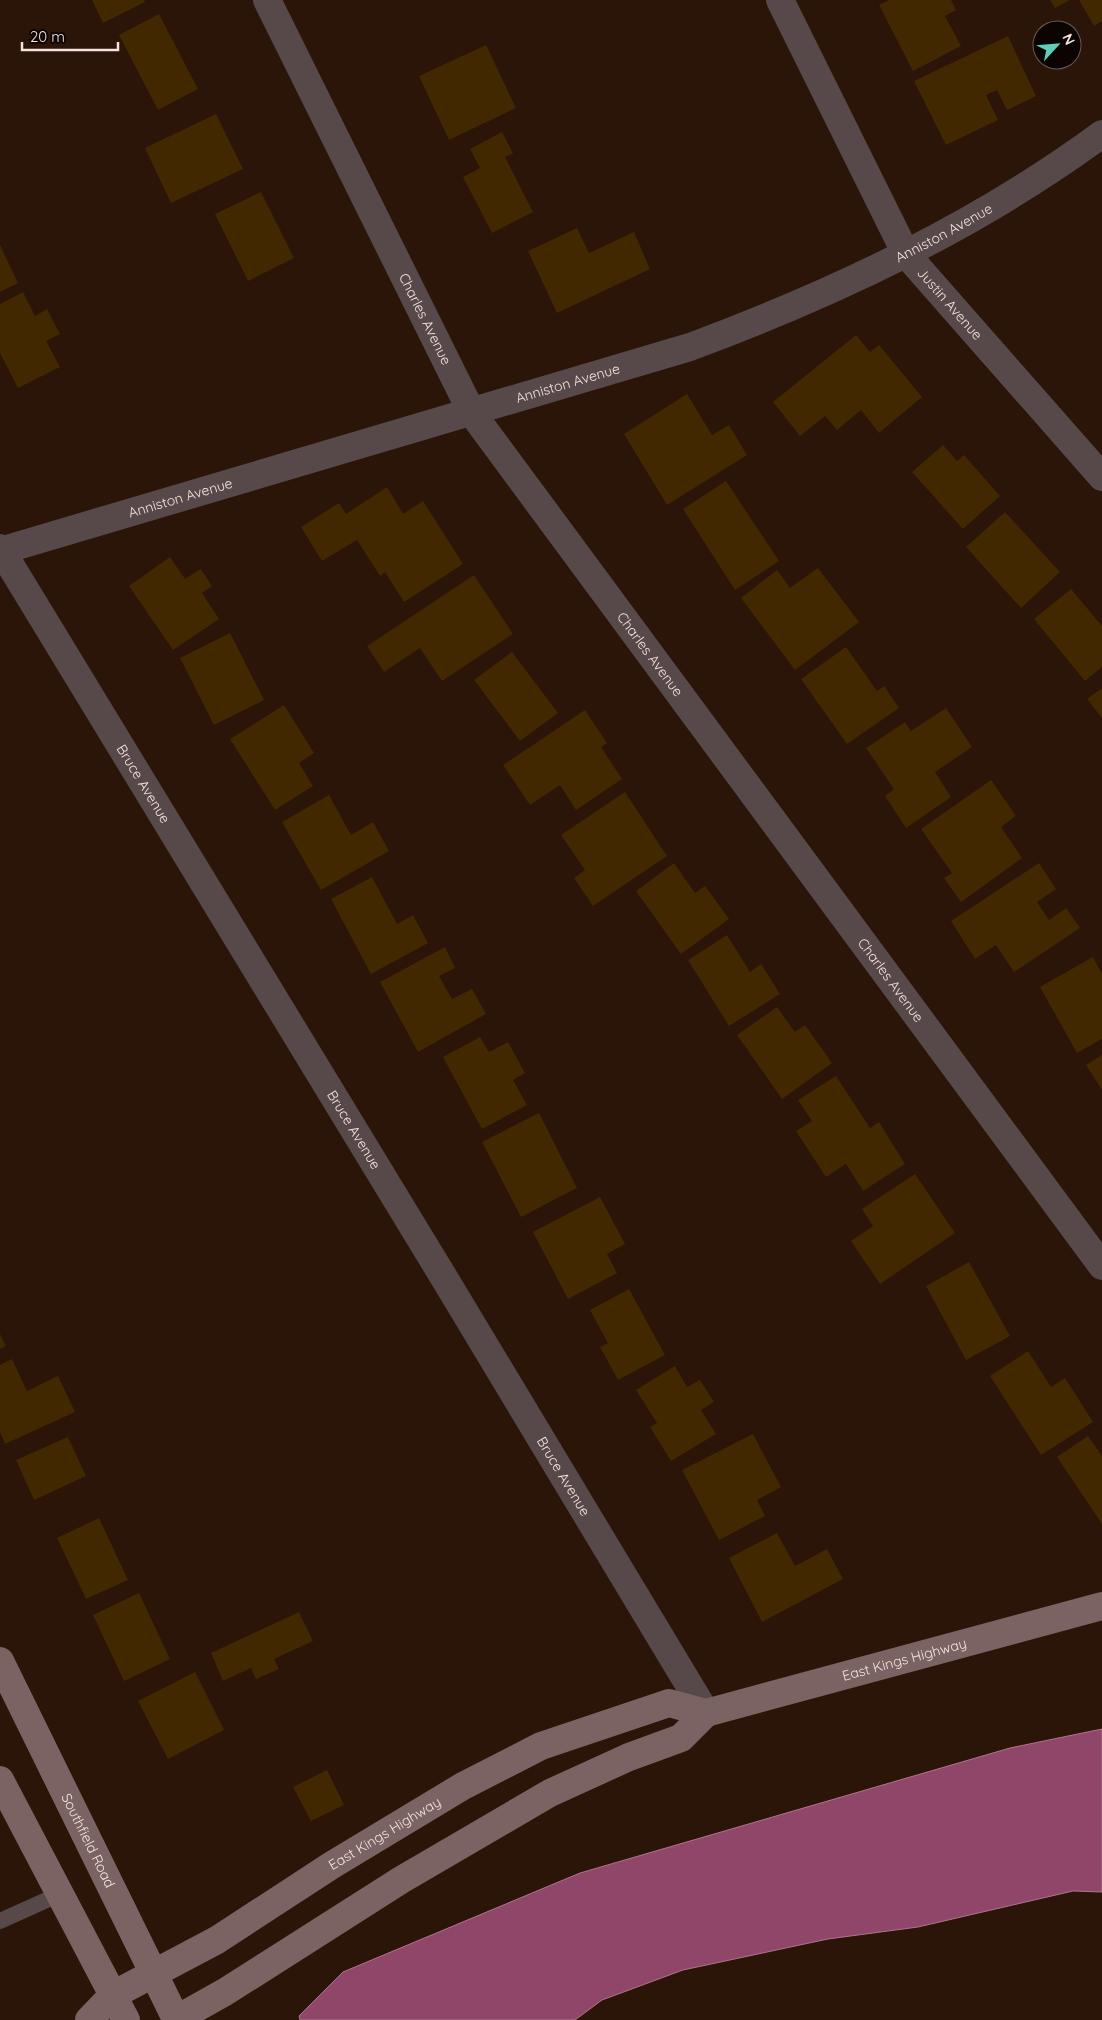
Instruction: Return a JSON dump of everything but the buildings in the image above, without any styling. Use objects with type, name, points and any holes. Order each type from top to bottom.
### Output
[{"type":"main road","name":"East Kings Highway","points":[[176,2020],[225,1992],[401,1880],[550,1793],[629,1757],[681,1738],[706,1713],[1102,1606]]},
{"type":"main road","name":"Southfield Road","points":[[0,1661],[176,2020]]},
{"type":"main road","name":"East Kings Highway","points":[[89,2020],[113,1995],[217,1940],[332,1865],[464,1786],[541,1746],[669,1702],[706,1713]]},
{"type":"main road","points":[[3,1792],[60,1894],[126,2020]]},
{"type":"street","name":"Charles Avenue","points":[[267,0],[472,413],[1102,1266]]},
{"type":"street","name":"Justin Avenue","points":[[780,0],[906,254],[1102,477]]},
{"type":"street","name":"Anniston Avenue","points":[[0,550],[472,413],[690,347],[820,296],[906,254],[1005,199],[1102,134]]},
{"type":"street","name":"Bruce Avenue","points":[[0,550],[446,1281],[706,1713]]},
{"type":"lane","points":[[0,1921],[60,1894]]},
{"type":"shaded area","points":[[1102,1729],[1102,1892],[1073,1891],[918,1927],[828,1939],[683,1970],[602,2000],[575,2020],[300,2020],[299,2016],[343,1972],[580,1873],[1010,1748]]}]
